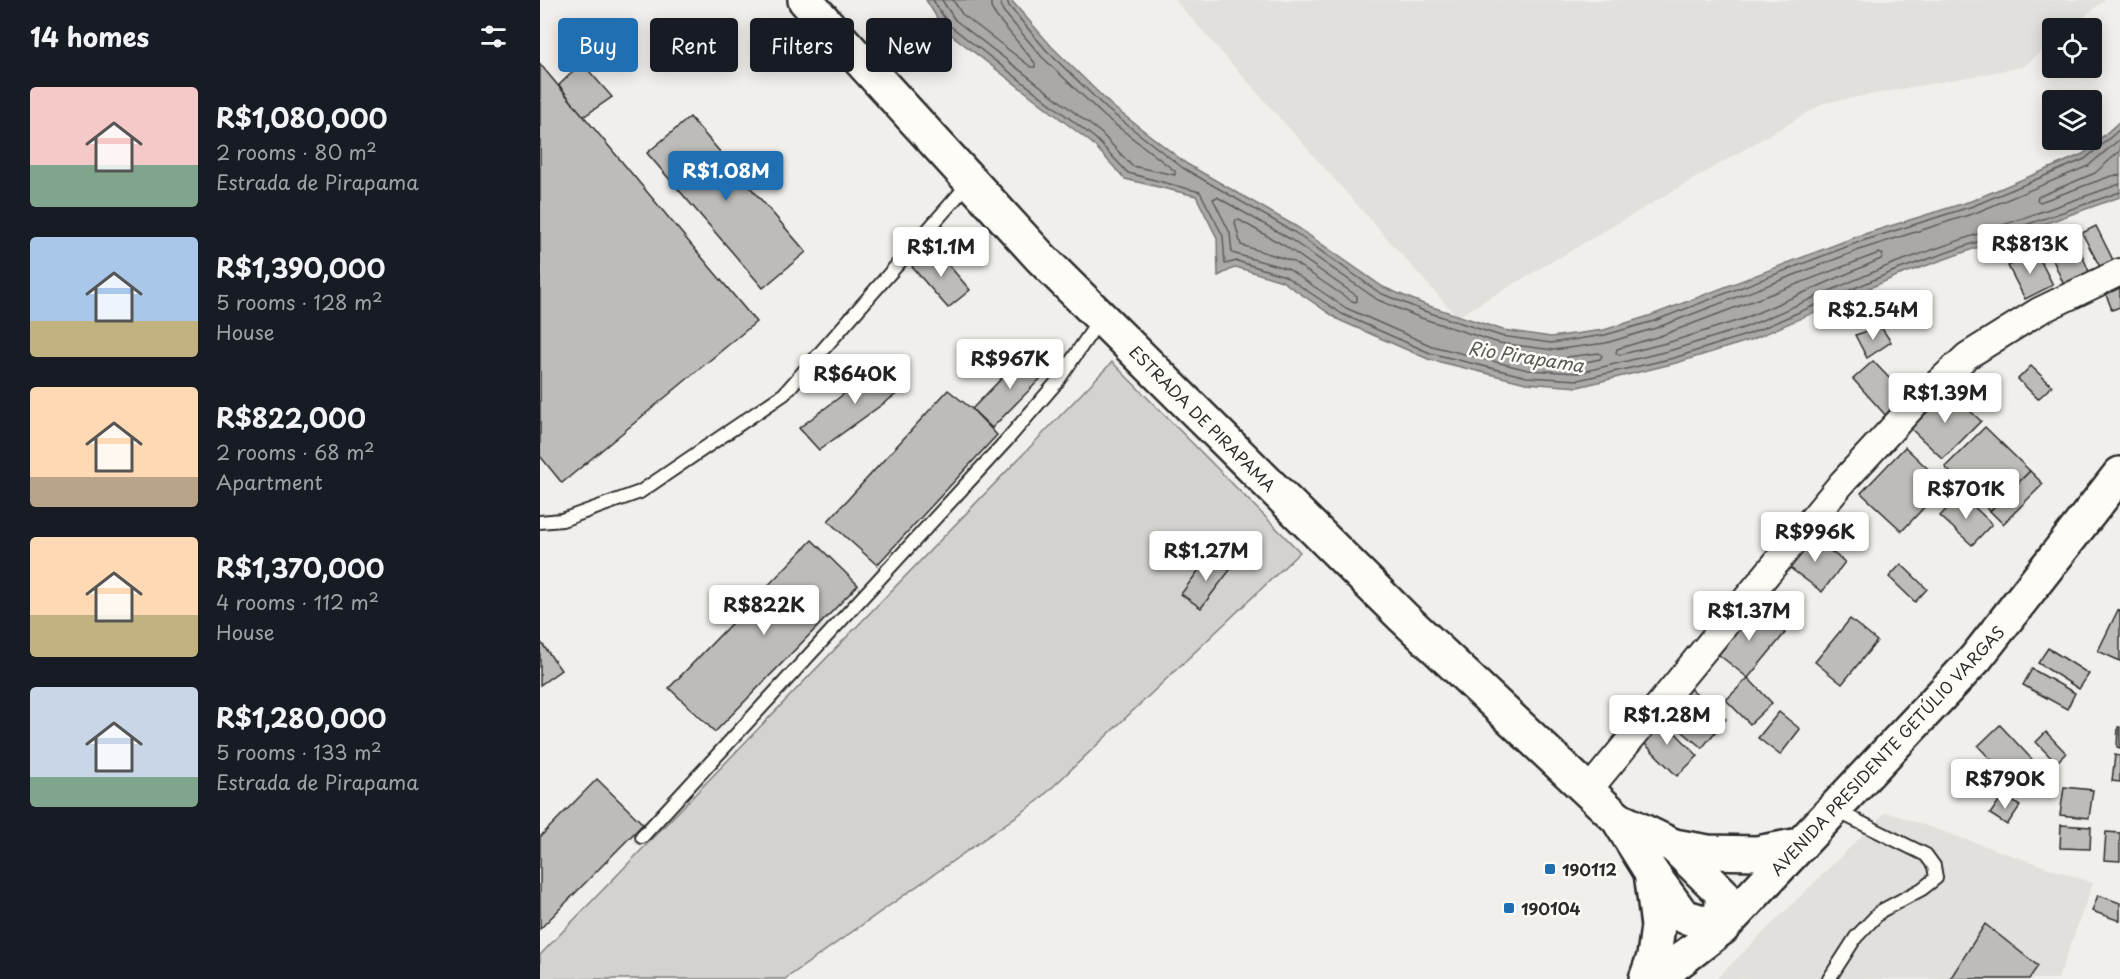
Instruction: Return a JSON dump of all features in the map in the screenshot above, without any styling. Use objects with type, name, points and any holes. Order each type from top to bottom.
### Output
[{"type":"main road","name":"ESTRADA DE PIRAPAMA","points":[[805,0],[1041,258],[1403,617],[1618,819],[1674,846],[1722,893],[1722,928],[1683,916],[1651,872],[1618,819]]},
{"type":"main road","name":"AVENIDA PRESIDENTE GETÚLIO VARGAS","points":[[1656,979],[1722,928],[1976,658],[2120,474]]},
{"type":"main road","points":[[1674,846],[1708,852],[1757,853],[1800,844]]},
{"type":"main road","points":[[1646,979],[1654,957],[1658,926],[1651,872]]},
{"type":"street","points":[[1587,792],[1842,483],[1914,405],[1967,356],[2039,311],[2120,272]]},
{"type":"lane","points":[[540,522],[562,520],[640,492],[784,394],[971,181]]},
{"type":"lane","points":[[642,837],[1006,441],[1057,382],[1102,317]]},
{"type":"lane","points":[[1829,979],[1856,937],[1881,911],[1922,890],[1936,878],[1934,866],[1926,855],[1833,809]]},
{"type":"shaded area","points":[[1175,0],[2105,0],[2082,18],[2042,18],[2042,51],[2023,67],[1824,103],[1457,317]]},
{"type":"shaded area","points":[[1112,362],[1300,552],[1038,801],[785,979],[540,979],[540,955]]},
{"type":"shaded area","points":[[1886,812],[2093,883],[2058,979],[1716,979]]},
{"type":"water","name":"Rio Pirapama","points":[[926,0],[1011,0],[1052,47],[1112,106],[1187,164],[1297,227],[1383,287],[1426,305],[1503,330],[1551,337],[1604,330],[1652,315],[1858,236],[1971,201],[2083,154],[2087,150],[2102,150],[2102,137],[2120,121],[2120,197],[1897,276],[1751,340],[1676,363],[1578,387],[1526,383],[1428,359],[1339,320],[1282,281],[1236,267],[1218,276],[1217,238],[1196,196],[1125,179],[1093,144],[952,35],[952,18],[937,18]]},
{"type":"building","points":[[540,64],[756,322],[562,483],[540,456]]},
{"type":"building","points":[[573,72],[590,72],[612,97],[583,117],[559,85]]},
{"type":"building","points":[[690,117],[806,252],[763,288],[647,153]]},
{"type":"building","points":[[2096,226],[2113,260],[2100,267],[2082,233]]},
{"type":"building","points":[[2074,235],[2092,279],[2066,290],[2047,246]]},
{"type":"building","points":[[934,248],[970,290],[948,308],[912,267]]},
{"type":"building","points":[[2036,252],[2053,285],[2025,299],[2008,266]]},
{"type":"building","points":[[2120,277],[2120,307],[2112,310],[2102,284]]},
{"type":"building","points":[[1881,327],[1891,342],[1867,358],[1855,335]]},
{"type":"building","points":[[1028,351],[1048,371],[992,428],[972,409]]},
{"type":"building","points":[[890,359],[909,385],[819,450],[799,428]]},
{"type":"building","points":[[1873,361],[1908,398],[1888,418],[1853,379]]},
{"type":"building","points":[[2031,366],[2052,386],[2038,399],[2018,379]]},
{"type":"building","points":[[1946,389],[1981,421],[1943,459],[1910,428]]},
{"type":"building","points":[[948,390],[972,409],[997,435],[877,565],[828,521]]},
{"type":"building","points":[[1985,427],[2030,471],[1990,511],[1945,467]]},
{"type":"building","points":[[1905,447],[1945,485],[1902,531],[1861,493]]},
{"type":"building","points":[[2030,471],[2043,484],[2003,524],[1990,511]]},
{"type":"building","points":[[1961,494],[1992,524],[1972,545],[1940,516]]},
{"type":"building","points":[[1808,534],[1845,562],[1822,592],[1785,564]]},
{"type":"building","points":[[812,540],[858,585],[715,732],[669,688]]},
{"type":"building","points":[[1210,555],[1230,570],[1201,608],[1181,594]]},
{"type":"building","points":[[1901,564],[1927,589],[1915,602],[1889,577]]},
{"type":"building","points":[[1750,606],[1785,633],[1748,678],[1714,651]]},
{"type":"building","points":[[2118,610],[2120,611],[2120,661],[2098,651]]},
{"type":"building","points":[[1850,619],[1877,641],[1842,684],[1815,662]]},
{"type":"building","points":[[540,641],[561,670],[540,685]]},
{"type":"building","points":[[2048,648],[2089,674],[2079,689],[2038,663]]},
{"type":"building","points":[[2032,669],[2075,693],[2067,709],[2023,685]]},
{"type":"building","points":[[1748,678],[1772,703],[1750,724],[1726,700]]},
{"type":"building","points":[[1683,683],[1726,719],[1702,748],[1659,712]]},
{"type":"building","points":[[1779,712],[1800,729],[1780,755],[1758,738]]},
{"type":"building","points":[[1658,715],[1698,756],[1677,776],[1637,736]]},
{"type":"building","points":[[2000,725],[2040,768],[2018,788],[1978,746]]},
{"type":"building","points":[[2118,727],[2120,727],[2120,748],[2117,747]]},
{"type":"building","points":[[2046,732],[2066,753],[2056,763],[2036,742]]},
{"type":"building","points":[[2115,755],[2120,756],[2120,782],[2112,781]]},
{"type":"building","points":[[597,779],[643,824],[540,929],[540,837]]},
{"type":"building","points":[[2064,787],[2093,790],[2089,818],[2060,815]]},
{"type":"building","points":[[2003,795],[2020,806],[2007,825],[1990,814]]},
{"type":"building","points":[[2061,825],[2091,827],[2090,849],[2060,848]]},
{"type":"building","points":[[2106,832],[2120,833],[2120,861],[2104,860]]},
{"type":"building","points":[[2098,895],[2120,903],[2120,921],[2092,911]]},
{"type":"building","points":[[1985,924],[2038,966],[2029,979],[1950,979]]},
{"type":"place","name":"190112","points":[[1550,869]]},
{"type":"place","name":"190104","points":[[1509,908]]}]
